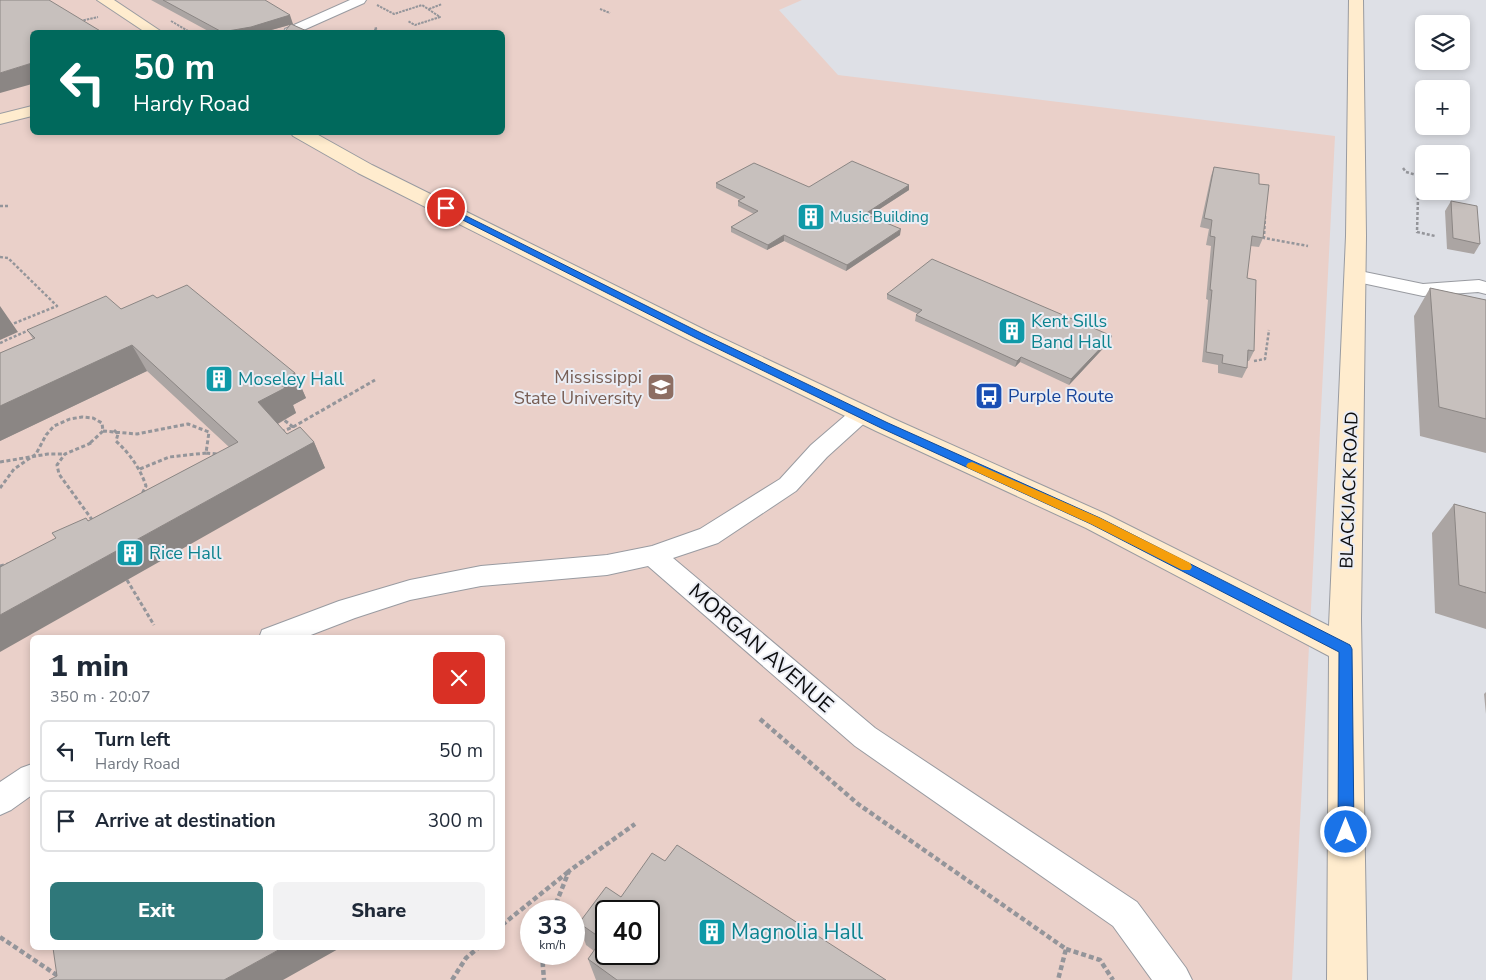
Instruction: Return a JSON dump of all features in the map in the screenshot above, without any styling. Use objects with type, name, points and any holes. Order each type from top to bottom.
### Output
[{"type":"street","points":[[104,0],[151,30]]},
{"type":"street","name":"BLACKJACK ROAD","points":[[1347,980],[1345,649],[1355,276],[1356,0]]},
{"type":"street","points":[[295,30],[366,1]]},
{"type":"street","points":[[0,119],[30,112]]},
{"type":"street","points":[[304,135],[365,169],[649,309],[699,336],[989,474],[1096,521],[1345,649]]},
{"type":"street","points":[[1355,276],[1422,290],[1479,286],[1486,288]]},
{"type":"street","points":[[280,635],[348,609],[410,590],[481,576],[607,565],[653,555],[709,536],[788,485],[819,451],[862,413]]},
{"type":"street","name":"MORGAN AVENUE","points":[[653,555],[865,737],[1125,914],[1174,980]]},
{"type":"street","points":[[0,800],[30,779]]},
{"type":"path","points":[[366,1],[394,14],[422,5],[436,12],[440,18],[415,25],[408,22]]},
{"type":"path","points":[[428,9],[442,4]]},
{"type":"path","points":[[600,9],[610,13]]},
{"type":"path","points":[[75,23],[121,10]]},
{"type":"path","points":[[376,30],[374,29],[377,28]]},
{"type":"path","points":[[1403,168],[1406,172],[1415,175]]},
{"type":"path","points":[[1418,200],[1417,232],[1435,236]]},
{"type":"path","points":[[0,206],[8,206]]},
{"type":"path","points":[[1265,215],[1264,238],[1308,246]]},
{"type":"path","points":[[0,257],[8,258],[57,306],[10,325],[5,318]]},
{"type":"path","points":[[0,342],[35,328]]},
{"type":"path","points":[[1254,361],[1265,359],[1268,330]]},
{"type":"path","points":[[274,438],[375,380]]},
{"type":"path","points":[[0,488],[14,469],[36,454],[46,435],[54,426],[70,419],[93,418],[102,423],[103,430]]},
{"type":"path","points":[[284,420],[293,427]]},
{"type":"path","points":[[98,526],[59,474],[57,465],[65,454],[91,443],[103,430],[136,434],[188,424],[209,432],[206,454]]},
{"type":"path","points":[[114,430],[118,434],[116,441],[140,469],[146,486],[140,499]]},
{"type":"path","points":[[0,462],[24,460],[36,454],[53,452],[65,454]]},
{"type":"path","points":[[140,469],[169,457],[206,454],[222,455]]},
{"type":"path","points":[[0,566],[9,564]]},
{"type":"path","points":[[127,580],[154,625]]},
{"type":"path","points":[[760,719],[858,804],[1066,949],[1100,960],[1113,980]]},
{"type":"path","points":[[505,923],[570,871],[635,824]]},
{"type":"path","points":[[558,900],[570,871]]},
{"type":"path","points":[[0,937],[64,980]]},
{"type":"path","points":[[1058,980],[1066,949]]},
{"type":"path","points":[[452,980],[466,958],[476,950]]},
{"type":"path","points":[[543,965],[544,980]]},
{"type":"shaded area","name":"Mississippi State University","points":[[0,0],[802,0],[779,10],[838,75],[1335,136],[1292,980],[0,980]]},
{"type":"building","points":[[0,0],[49,0],[99,30],[30,30],[30,64],[0,73]]},
{"type":"building","points":[[163,0],[265,0],[290,15],[251,27],[218,30]]},
{"type":"building","points":[[291,24],[304,30],[286,30]]},
{"type":"building","name":"Music Building","points":[[852,161],[909,185],[865,214],[901,229],[847,265],[784,235],[768,245],[731,227],[758,211],[738,201],[745,197],[716,183],[754,163],[809,187]]},
{"type":"building","points":[[1214,167],[1259,174],[1259,184],[1269,185],[1263,238],[1252,236],[1247,278],[1256,280],[1254,351],[1248,350],[1247,368],[1222,363],[1223,355],[1206,352],[1215,237],[1210,236],[1212,220],[1204,218]]},
{"type":"building","points":[[1451,201],[1477,206],[1480,244],[1453,238]]},
{"type":"building","name":"Kent Sills Band Hall","points":[[932,259],[1112,336],[1071,379],[1021,357],[1017,361],[916,315],[922,310],[887,294]]},
{"type":"building","points":[[187,285],[295,373],[278,382],[285,388],[258,402],[287,434],[300,427],[314,442],[0,615],[0,567],[56,538],[52,533],[86,518],[88,521],[238,442],[132,345],[0,406],[0,353],[35,338],[27,330],[106,296],[121,309],[153,295],[157,298]]},
{"type":"building","points":[[1430,288],[1486,300],[1486,419],[1439,407]]},
{"type":"building","points":[[1454,504],[1486,513],[1486,593],[1459,585]]},
{"type":"building","name":"Magnolia Hall","points":[[677,845],[886,980],[617,980],[596,965],[660,965],[660,900],[596,900],[606,887],[621,897],[652,853],[665,861]]},
{"type":"building","name":"Magnolia Hall","points":[[595,902],[595,934],[585,927],[585,915]]},
{"type":"building","name":"Magnolia Hall","points":[[595,949],[595,964],[588,959]]},
{"type":"building","points":[[53,950],[278,950],[224,980],[49,980],[57,976]]},
{"type":"slow traffic","points":[[972,466],[1096,521],[1186,567]]},
{"type":"place","name":"Music Building","points":[[811,217]]},
{"type":"place","name":"Kent Sills Band Hall","points":[[1012,331]]},
{"type":"place","name":"Moseley Hall","points":[[219,379]]},
{"type":"place","name":"Mississippi State University","points":[[661,387]]},
{"type":"place","name":"Purple Route","points":[[989,396]]},
{"type":"place","name":"Rice Hall","points":[[130,553]]},
{"type":"place","name":"Magnolia Hall","points":[[712,932]]},
{"type":"route","points":[[446,208],[657,313],[699,336],[884,425],[1041,498],[1096,521],[1345,649],[1346,832]]}]
